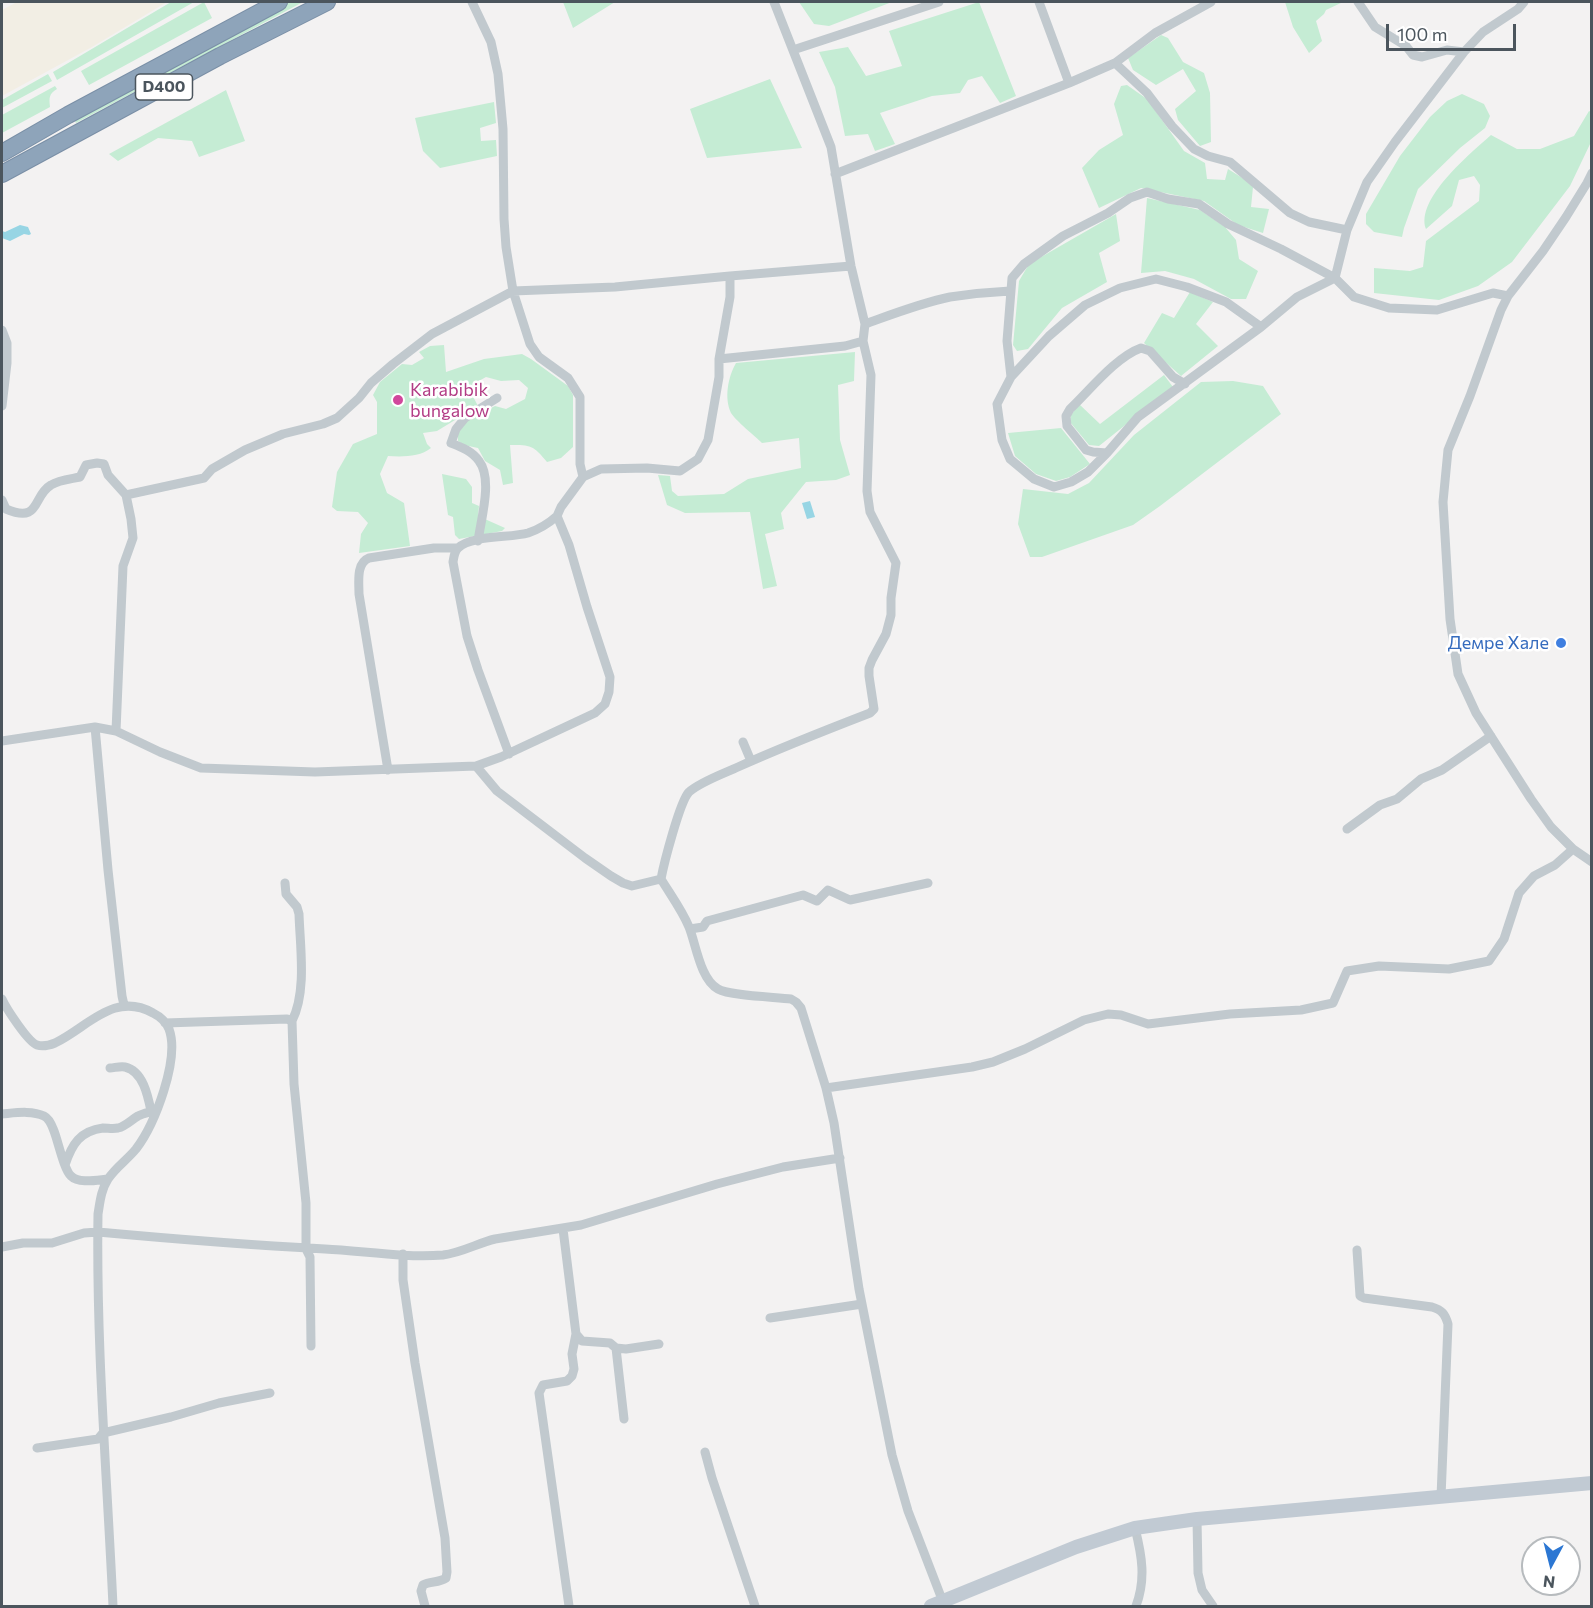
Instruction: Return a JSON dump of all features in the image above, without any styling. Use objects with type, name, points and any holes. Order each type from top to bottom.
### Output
[{"type":"highway","name":"D400","points":[[2,153],[279,2]]},
{"type":"highway","name":"D400","points":[[2,174],[220,56],[327,2]]},
{"type":"street","points":[[472,2],[491,42],[498,74],[503,129],[504,219],[513,291],[530,344],[539,357],[568,378],[580,397],[580,464],[583,477]]},
{"type":"street","points":[[774,2],[831,147],[850,266],[865,324],[863,341],[870,375],[867,491],[870,512],[896,563],[891,615],[886,634],[869,668],[868,676],[874,709],[870,713],[791,743],[711,779],[689,792],[681,804],[661,879],[690,929],[709,981],[718,989],[731,993],[791,999],[801,1008],[826,1088],[840,1158],[862,1304],[892,1455],[937,1604],[1076,1547],[1135,1528],[1197,1519],[1592,1483]]},
{"type":"street","points":[[793,50],[939,2]]},
{"type":"street","points":[[1039,2],[1069,83]]},
{"type":"street","points":[[835,174],[1115,63],[1155,33],[1211,2]]},
{"type":"street","points":[[1358,2],[1375,27],[1406,46],[1413,55],[1422,57],[1447,50],[1464,52]]},
{"type":"street","points":[[1261,327],[1226,302],[1187,286],[1156,279],[1120,288],[1085,305],[1050,336],[1011,377],[997,404],[1002,440],[1010,459],[1034,479],[1054,487],[1071,482],[1088,472],[1138,417],[1261,327],[1297,297],[1335,278],[1347,230],[1367,182],[1464,52],[1483,32],[1518,9],[1524,2]]},
{"type":"street","points":[[1115,63],[1147,93],[1172,126],[1194,149],[1208,156],[1230,162],[1290,213],[1309,222],[1347,230]]},
{"type":"street","points":[[1592,172],[1566,217],[1508,296],[1501,310],[1448,450],[1443,502],[1450,619],[1458,674],[1476,712],[1531,800],[1551,827],[1573,849],[1592,862]]},
{"type":"street","points":[[1011,377],[1007,341],[1012,278],[1024,264],[1063,236],[1108,213],[1130,198],[1147,192],[1168,199],[1199,204],[1228,224],[1335,278],[1354,297],[1389,308],[1437,310],[1493,293],[1508,296]]},
{"type":"street","points":[[126,495],[204,478],[212,469],[245,450],[283,434],[337,418],[393,363],[432,334],[513,291],[615,287],[850,266]]},
{"type":"street","points":[[388,770],[358,594],[360,571],[364,560],[434,548],[458,548],[497,537],[525,534],[549,523],[557,516],[583,477],[601,469],[647,468],[680,471],[698,459],[708,440],[730,297],[730,276]]},
{"type":"street","points":[[865,324],[948,298],[1010,291]]},
{"type":"street","points":[[2,330],[7,343],[7,363],[2,406]]},
{"type":"street","points":[[719,359],[845,346],[863,341]]},
{"type":"street","points":[[1107,453],[1086,450],[1067,426],[1066,417],[1070,409],[1120,360],[1132,351],[1141,348],[1150,351],[1173,377],[1185,384]]},
{"type":"street","points":[[478,541],[486,478],[480,462],[471,452],[451,443],[456,429],[465,418],[496,398]]},
{"type":"street","points":[[2,500],[6,509],[14,512],[28,512],[35,508],[44,490],[52,484],[80,477],[86,465],[97,463],[104,464],[108,475],[126,495],[133,538],[123,566],[116,731]]},
{"type":"street","points":[[2,741],[95,727],[116,731],[201,768],[315,772],[476,766],[509,754],[595,713],[604,704],[609,692],[610,677],[602,648],[569,545],[557,516]]},
{"type":"street","points":[[458,548],[453,562],[467,636],[509,754]]},
{"type":"street","points":[[95,727],[108,870],[124,1005]]},
{"type":"street","points":[[1347,828],[1380,805],[1397,799],[1421,779],[1442,770],[1491,736]]},
{"type":"street","points":[[743,742],[751,761]]},
{"type":"street","points":[[476,766],[497,791],[610,876],[632,886],[661,879]]},
{"type":"street","points":[[826,1088],[993,1062],[1083,1020],[1108,1014],[1148,1024],[1230,1014],[1301,1010],[1333,1003],[1347,971],[1380,966],[1449,969],[1488,961],[1504,939],[1519,893],[1534,876],[1555,865],[1573,849]]},
{"type":"street","points":[[285,883],[286,894],[297,907],[299,914],[301,978],[298,1003],[292,1021],[294,1084],[306,1203],[306,1249],[310,1257],[311,1346]]},
{"type":"street","points":[[690,929],[703,927],[707,921],[803,895],[817,901],[828,890],[849,900],[928,883]]},
{"type":"street","points":[[2,999],[29,1040],[37,1045],[48,1046],[111,1008],[124,1005],[141,1007],[155,1014],[169,1029],[172,1046],[170,1069],[154,1111],[153,1120],[136,1149],[108,1179],[101,1194],[98,1232],[99,1333],[113,1606]]},
{"type":"street","points":[[165,1023],[287,1019],[292,1021]]},
{"type":"street","points":[[110,1068],[125,1067],[134,1072],[142,1081],[154,1111]]},
{"type":"street","points":[[65,1167],[74,1145],[82,1135],[104,1128],[117,1128],[140,1115],[154,1111]]},
{"type":"street","points":[[2,1114],[42,1115],[53,1127],[65,1167],[71,1176],[81,1180],[108,1179]]},
{"type":"street","points":[[2,1247],[23,1243],[52,1243],[84,1233],[98,1232],[306,1249],[444,1255],[495,1239],[581,1225],[750,1175],[840,1158]]},
{"type":"street","points":[[563,1229],[576,1334],[572,1354],[574,1369],[567,1381],[543,1385],[539,1393],[569,1606]]},
{"type":"street","points":[[1357,1250],[1360,1296],[1432,1307],[1445,1315],[1448,1323],[1441,1497]]},
{"type":"street","points":[[404,1254],[403,1280],[445,1538],[446,1578],[441,1582],[423,1585],[421,1591],[425,1606]]},
{"type":"street","points":[[770,1318],[862,1304]]},
{"type":"street","points":[[576,1334],[582,1341],[610,1343],[616,1348],[626,1349],[659,1344]]},
{"type":"street","points":[[616,1348],[624,1419]]},
{"type":"street","points":[[37,1448],[98,1439],[103,1432],[171,1417],[219,1403],[270,1394]]},
{"type":"street","points":[[705,1452],[711,1479],[755,1606]]},
{"type":"street","points":[[1197,1519],[1198,1573],[1202,1590],[1213,1606]]},
{"type":"street","points":[[1135,1528],[1142,1556],[1142,1579],[1136,1606]]},
{"type":"green space","points":[[171,2],[194,2],[57,80],[53,72]]},
{"type":"green space","points":[[204,2],[212,18],[89,85],[81,71]]},
{"type":"green space","points":[[289,2],[303,2],[76,123],[73,117]]},
{"type":"green space","points":[[563,2],[615,2],[573,28]]},
{"type":"green space","points":[[799,2],[892,2],[829,26],[814,24]]},
{"type":"green space","points":[[979,2],[1016,96],[1000,103],[982,76],[968,80],[960,93],[932,96],[880,113],[895,144],[875,151],[868,134],[845,136],[835,87],[819,52],[848,47],[866,76],[902,66],[889,31]]},
{"type":"green space","points":[[1285,2],[1343,2],[1326,10],[1316,21],[1322,41],[1309,53],[1293,27]]},
{"type":"green space","points":[[1161,35],[1168,38],[1183,62],[1204,73],[1210,93],[1211,142],[1200,146],[1178,120],[1175,109],[1196,91],[1183,69],[1156,85],[1133,70],[1128,58]]},
{"type":"green space","points":[[48,74],[52,81],[2,108],[2,100]]},
{"type":"green space","points":[[770,79],[802,148],[707,158],[690,109]]},
{"type":"green space","points":[[1127,85],[1147,99],[1184,151],[1205,163],[1207,179],[1225,180],[1228,169],[1253,187],[1251,207],[1269,209],[1263,233],[1238,225],[1204,201],[1141,188],[1099,208],[1082,168],[1099,150],[1123,135],[1114,104],[1121,86]]},
{"type":"green space","points":[[55,86],[57,89],[50,96],[50,107],[2,133],[2,115]]},
{"type":"green space","points":[[226,90],[245,141],[199,157],[192,141],[158,138],[118,161],[109,154]]},
{"type":"green space","points":[[1462,94],[1484,104],[1490,116],[1485,128],[1460,148],[1418,189],[1402,237],[1374,232],[1366,224],[1366,214],[1400,156],[1430,117],[1447,101]]},
{"type":"green space","points":[[494,102],[496,123],[480,128],[481,141],[496,140],[497,156],[440,168],[423,151],[415,118]]},
{"type":"green space","points":[[1589,111],[1591,112],[1591,142],[1570,186],[1512,262],[1478,286],[1439,300],[1374,293],[1374,268],[1410,271],[1423,267],[1426,241],[1479,201],[1480,185],[1474,176],[1459,180],[1452,206],[1426,229],[1425,217],[1436,191],[1459,165],[1491,135],[1517,149],[1540,149],[1574,136]]},
{"type":"green space","points":[[1147,198],[1200,210],[1225,227],[1236,240],[1239,259],[1258,271],[1246,299],[1231,299],[1194,279],[1165,271],[1141,273]]},
{"type":"green space","points":[[1116,214],[1120,241],[1099,253],[1107,282],[1062,308],[1028,349],[1017,351],[1013,345],[1019,281],[1029,264]]},
{"type":"green space","points":[[1190,292],[1213,302],[1196,324],[1218,346],[1181,376],[1144,343],[1162,313],[1174,318]]},
{"type":"green space","points":[[444,345],[446,372],[484,359],[522,354],[568,386],[573,395],[573,447],[561,458],[547,462],[531,447],[510,445],[513,483],[503,485],[500,470],[485,461],[478,448],[458,441],[458,430],[467,420],[495,406],[506,409],[525,399],[528,388],[519,380],[501,381],[486,377],[468,387],[478,406],[437,431],[423,433],[431,448],[416,455],[388,456],[380,474],[387,493],[404,503],[410,546],[359,553],[361,534],[368,523],[358,512],[337,511],[332,507],[337,472],[353,444],[377,434],[377,402],[373,395],[380,382],[402,364],[412,365],[424,358],[419,352],[430,346]]},
{"type":"green space","points":[[855,352],[854,381],[838,385],[840,440],[850,475],[836,480],[806,482],[781,513],[784,529],[765,534],[777,586],[763,589],[750,512],[685,513],[667,505],[658,475],[670,476],[672,491],[678,496],[724,494],[748,479],[801,468],[799,438],[762,443],[731,413],[727,394],[733,369],[736,363]]},
{"type":"green space","points":[[1164,375],[1173,387],[1099,446],[1089,445],[1070,422],[1071,415],[1079,404],[1100,424]]},
{"type":"green space","points":[[1233,381],[1263,386],[1281,414],[1133,525],[1042,557],[1030,557],[1018,524],[1023,489],[1068,494],[1089,483],[1134,435],[1201,382]]},
{"type":"green space","points":[[1061,428],[1090,464],[1070,477],[1056,481],[1036,474],[1015,456],[1008,433]]},
{"type":"green space","points":[[442,474],[466,479],[472,487],[472,503],[479,506],[478,516],[505,528],[502,531],[459,539],[455,535],[453,517],[448,515]]},
{"type":"sand","points":[[17,2],[167,2],[92,47],[2,96],[2,10]]},
{"type":"water","points":[[20,225],[28,227],[31,234],[24,234],[10,241],[2,238],[2,231],[5,232]]},
{"type":"water","points":[[810,501],[815,517],[807,519],[802,503]]},
{"type":"place","name":"Karabibik bungalow","points":[[398,400]]},
{"type":"place","name":"Демре Хале","points":[[1561,643]]}]
